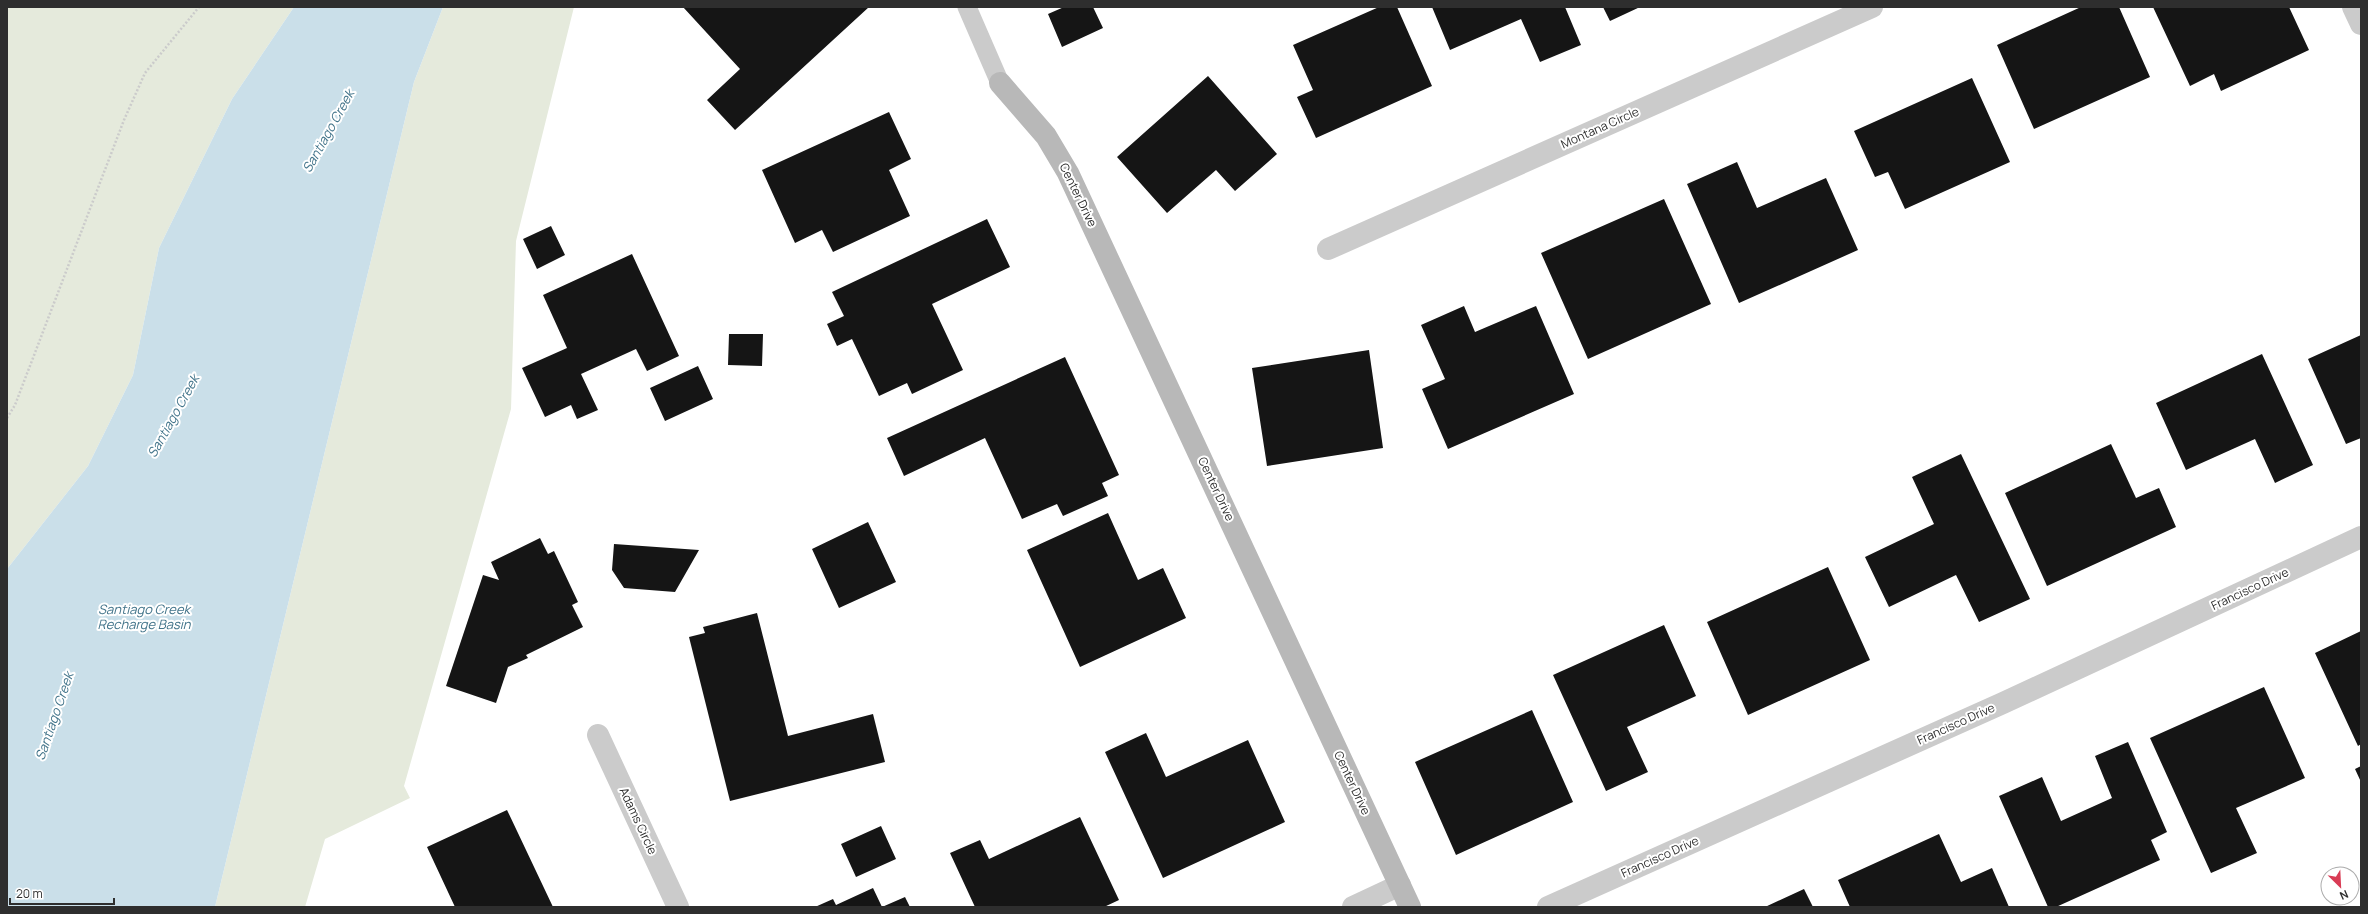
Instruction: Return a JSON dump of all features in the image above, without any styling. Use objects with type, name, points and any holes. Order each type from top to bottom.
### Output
[{"type":"street","name":"Montana Circle","points":[[1328,249],[1872,7]]},
{"type":"street","points":[[2353,7],[2361,24]]},
{"type":"street","name":"Center Drive","points":[[1000,83],[1046,136],[1068,173],[1410,907]]},
{"type":"street","name":"Francisco Drive","points":[[1548,907],[2004,703],[2361,537]]},
{"type":"street","name":"Adams Circle","points":[[598,735],[678,907]]},
{"type":"street","points":[[1353,907],[1400,885]]},
{"type":"lane","points":[[967,7],[1000,83]]},
{"type":"path","points":[[7,418],[15,405],[124,120],[146,73],[199,7]]},
{"type":"shaded area","points":[[7,7],[294,7],[232,99],[159,248],[133,375],[88,466],[7,569]]},
{"type":"shaded area","points":[[443,7],[574,7],[516,241],[511,409],[404,786],[410,798],[325,839],[305,907],[215,907],[414,82]]},
{"type":"water","name":"Santiago Creek Recharge Basin","points":[[294,7],[443,7],[414,82],[215,907],[7,907],[7,569],[88,466],[133,375],[159,248],[232,99]]},
{"type":"building","points":[[683,7],[869,7],[735,130],[707,100],[740,69]]},
{"type":"building","points":[[1064,7],[1093,7],[1103,28],[1062,47],[1048,14]]},
{"type":"building","points":[[1379,7],[1397,7],[1432,86],[1316,138],[1297,97],[1313,90],[1293,45]]},
{"type":"building","points":[[1432,7],[1565,7],[1581,45],[1540,62],[1521,19],[1450,50]]},
{"type":"building","points":[[1603,7],[1640,7],[1610,21]]},
{"type":"building","points":[[2081,7],[2119,7],[2150,77],[2034,129],[1997,45]]},
{"type":"building","points":[[2153,7],[2289,7],[2309,50],[2221,91],[2214,74],[2190,86]]},
{"type":"building","points":[[1208,76],[1277,154],[1235,191],[1216,170],[1167,213],[1117,157]]},
{"type":"building","points":[[1972,78],[2010,162],[1905,209],[1888,172],[1875,177],[1854,131]]},
{"type":"building","points":[[889,112],[911,159],[889,170],[910,216],[833,252],[822,230],[795,243],[762,170]]},
{"type":"building","points":[[1737,162],[1757,208],[1826,178],[1858,250],[1739,303],[1687,184]]},
{"type":"building","points":[[1664,199],[1711,304],[1588,359],[1541,253]]},
{"type":"building","points":[[987,219],[1010,267],[932,304],[963,370],[912,394],[907,383],[879,396],[852,339],[837,346],[827,324],[844,316],[832,292]]},
{"type":"building","points":[[551,226],[565,255],[537,269],[523,239]]},
{"type":"building","points":[[632,254],[679,356],[647,371],[636,349],[581,374],[598,410],[577,419],[571,405],[545,417],[522,368],[567,348],[543,295]]},
{"type":"building","points":[[1464,306],[1475,332],[1536,306],[1574,394],[1448,449],[1422,389],[1445,379],[1421,325]]},
{"type":"building","points":[[729,334],[763,334],[762,366],[728,365]]},
{"type":"building","points":[[2361,335],[2361,438],[2346,444],[2308,359]]},
{"type":"building","points":[[1369,350],[1383,448],[1267,466],[1252,368]]},
{"type":"building","points":[[2262,354],[2313,465],[2275,483],[2255,439],[2186,470],[2156,403]]},
{"type":"building","points":[[1065,357],[1119,475],[1102,483],[1108,496],[1063,516],[1057,504],[1022,519],[985,438],[904,476],[887,438]]},
{"type":"building","points":[[698,366],[713,399],[665,421],[650,388]]},
{"type":"building","points":[[2111,444],[2136,498],[2159,488],[2176,527],[2047,586],[2005,493]]},
{"type":"building","points":[[1961,454],[2030,599],[1979,622],[1956,575],[1889,607],[1865,557],[1934,524],[1912,477]]},
{"type":"building","points":[[1108,513],[1138,580],[1163,568],[1186,618],[1080,667],[1027,550]]},
{"type":"building","points":[[868,522],[896,582],[839,608],[812,549]]},
{"type":"building","points":[[540,538],[548,554],[554,551],[578,602],[572,605],[583,627],[526,655],[528,658],[508,667],[496,703],[446,686],[483,575],[499,580],[491,562]]},
{"type":"building","points":[[614,544],[699,550],[675,592],[624,588],[612,570]]},
{"type":"building","points":[[1828,567],[1870,660],[1748,715],[1707,622]]},
{"type":"building","points":[[757,613],[788,736],[873,714],[885,762],[730,801],[689,637],[705,633],[703,627]]},
{"type":"building","points":[[1664,625],[1696,696],[1627,727],[1648,772],[1606,791],[1553,675]]},
{"type":"building","points":[[2361,631],[2361,744],[2358,746],[2315,653]]},
{"type":"building","points":[[2264,687],[2305,778],[2236,808],[2257,853],[2211,873],[2150,738]]},
{"type":"building","points":[[1532,710],[1573,802],[1456,855],[1415,762]]},
{"type":"building","points":[[1146,733],[1166,777],[1248,740],[1285,822],[1163,878],[1105,752]]},
{"type":"building","points":[[2128,742],[2167,832],[2151,840],[2160,860],[2056,907],[2048,907],[1999,796],[2042,777],[2061,821],[2112,798],[2095,756]]},
{"type":"building","points":[[2361,766],[2361,782],[2355,769]]},
{"type":"building","points":[[507,810],[553,907],[455,907],[427,847]]},
{"type":"building","points":[[1080,817],[1119,900],[1104,907],[975,907],[950,853],[980,840],[989,859]]},
{"type":"building","points":[[881,826],[896,859],[856,877],[841,844]]},
{"type":"building","points":[[1939,834],[1961,882],[1992,868],[2009,907],[1850,907],[1838,880]]},
{"type":"building","points":[[873,888],[882,907],[815,907],[833,899],[836,905]]},
{"type":"building","points":[[1804,889],[1813,907],[1765,907]]},
{"type":"building","points":[[905,897],[910,907],[882,907]]},
{"type":"water label","name":"Santiago Creek","points":[[328,131]]},
{"type":"water label","name":"Santiago Creek","points":[[173,416]]},
{"type":"water label","name":"Santiago Creek","points":[[54,716]]}]
